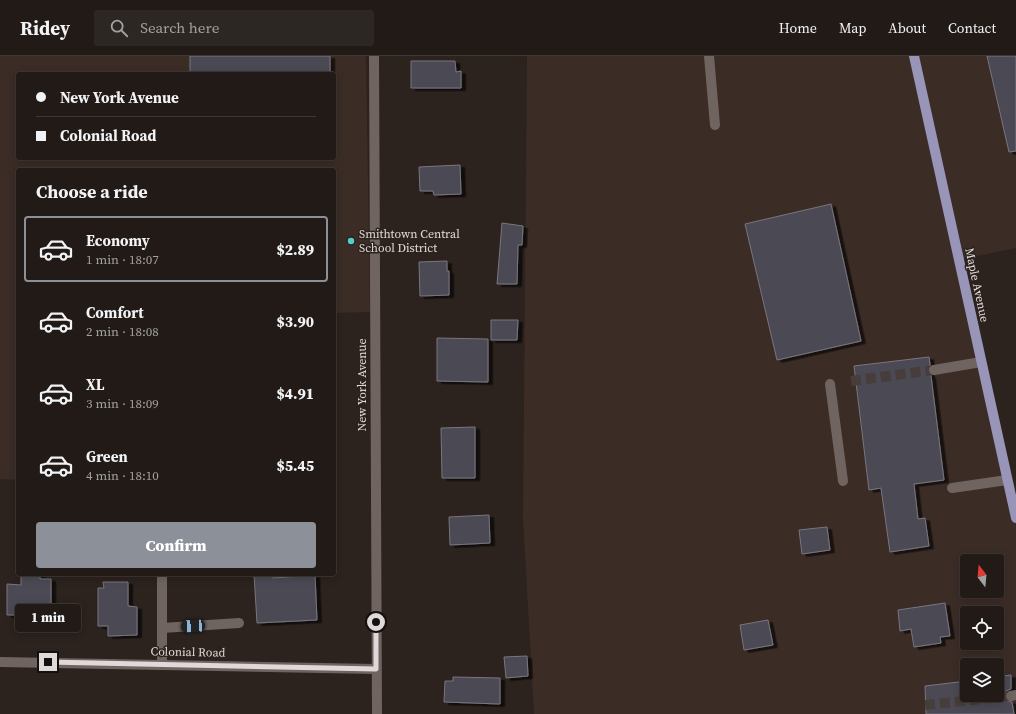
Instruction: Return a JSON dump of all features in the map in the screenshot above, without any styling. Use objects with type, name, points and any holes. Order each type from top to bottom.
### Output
[{"type":"main road","name":"Maple Avenue","points":[[914,56],[1016,518]]},
{"type":"street","name":"New York Avenue","points":[[374,56],[377,714]]},
{"type":"street","points":[[709,56],[715,125]]},
{"type":"street","points":[[934,370],[981,362]]},
{"type":"street","points":[[830,384],[843,481]]},
{"type":"street","points":[[952,488],[1008,480]]},
{"type":"street","points":[[162,576],[162,664]]},
{"type":"street","points":[[162,628],[239,623]]},
{"type":"street","name":"Colonial Road","points":[[0,662],[376,669]]},
{"type":"shaded area","name":"Smithtown Central School District","points":[[0,56],[366,56],[370,312],[336,313],[336,168],[16,168],[16,480],[0,479]]},
{"type":"shaded area","points":[[527,56],[1016,56],[1016,248],[963,259],[1016,499],[1016,714],[534,714],[523,518]]},
{"type":"building","points":[[190,56],[330,56],[330,72],[190,72]]},
{"type":"building","points":[[987,56],[1016,56],[1016,151],[1009,152]]},
{"type":"building","points":[[411,61],[455,61],[456,72],[461,71],[461,88],[411,88]]},
{"type":"building","points":[[460,165],[461,194],[434,195],[433,191],[420,191],[419,167]]},
{"type":"building","points":[[831,204],[861,341],[777,360],[745,224]]},
{"type":"building","points":[[502,223],[523,226],[522,245],[518,245],[517,284],[497,284]]},
{"type":"building","points":[[447,261],[447,271],[449,271],[449,295],[420,296],[419,262]]},
{"type":"building","points":[[491,320],[518,320],[517,340],[491,340]]},
{"type":"building","points":[[437,338],[488,339],[488,382],[437,381]]},
{"type":"building","points":[[929,357],[930,365],[928,371],[931,376],[944,480],[914,484],[918,519],[925,518],[929,546],[890,552],[881,488],[869,490],[854,366]]},
{"type":"building","points":[[475,427],[475,478],[442,478],[441,428]]},
{"type":"building","points":[[489,515],[490,543],[450,545],[449,517]]},
{"type":"building","points":[[827,527],[830,550],[802,554],[799,530]]},
{"type":"building","points":[[21,576],[40,576],[40,579],[51,579],[51,606],[34,605],[34,615],[7,615],[7,584],[21,585]]},
{"type":"building","points":[[254,576],[273,576],[273,578],[315,576],[317,620],[257,623]]},
{"type":"building","points":[[103,582],[128,582],[128,606],[137,607],[137,635],[108,636],[108,626],[98,626],[98,588],[104,588]]},
{"type":"building","points":[[945,603],[950,636],[940,637],[941,643],[914,647],[911,629],[900,631],[898,610]]},
{"type":"building","points":[[768,620],[773,645],[744,650],[740,625]]},
{"type":"building","points":[[527,656],[528,676],[506,678],[504,657]]},
{"type":"building","points":[[1011,675],[1011,689],[1006,691],[1005,697],[1006,701],[1012,702],[1014,714],[926,714],[925,686],[960,682],[960,702],[1004,702],[1004,676]]},
{"type":"building","points":[[453,677],[500,678],[500,704],[444,702],[445,681],[453,681]]},
{"type":"tunnel","points":[[851,381],[934,370]]},
{"type":"tunnel","points":[[925,705],[1011,696]]},
{"type":"place","name":"Smithtown Central School District","points":[[351,241]]},
{"type":"route","points":[[48,662],[376,669],[376,622]]}]
